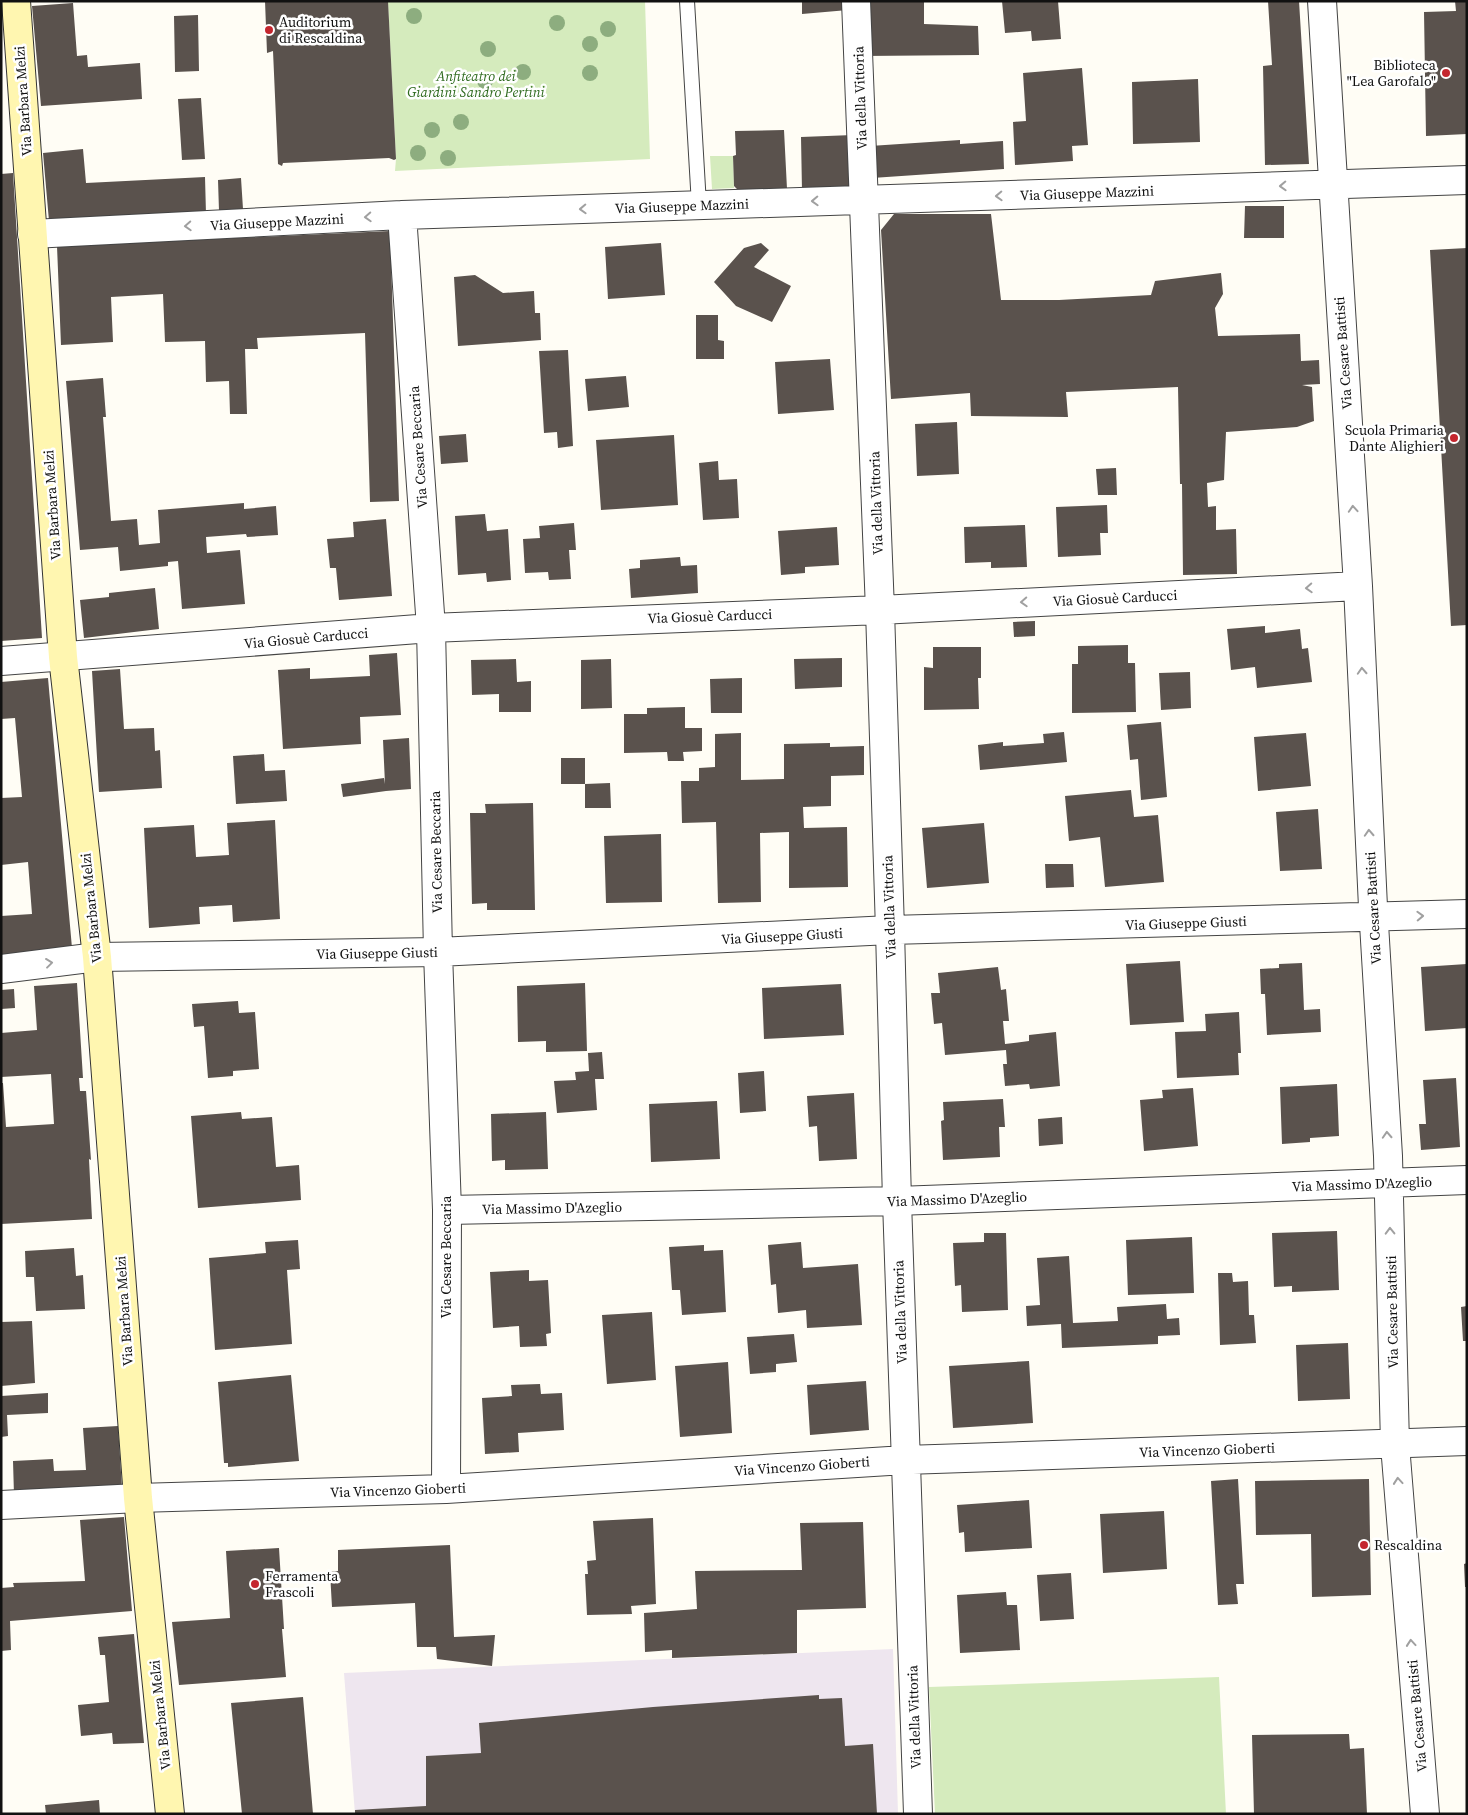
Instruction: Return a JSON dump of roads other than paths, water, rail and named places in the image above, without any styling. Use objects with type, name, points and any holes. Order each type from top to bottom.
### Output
[{"type":"street","name":"Via Barbara Melzi","points":[[16,1],[63,657],[97,957],[138,1498],[170,1814]]},
{"type":"street","name":"Via della Vittoria","points":[[856,1],[880,610],[905,1460],[918,1814]]},
{"type":"street","name":"Via Cesare Battisti","points":[[1322,1],[1358,586],[1373,918],[1389,1184],[1395,1444],[1425,1814]]},
{"type":"street","name":"Via Giuseppe Mazzini","points":[[32,234],[402,215],[1467,180]]},
{"type":"street","name":"Via Cesare Beccaria","points":[[402,215],[431,628],[438,952],[447,1210],[446,1489]]},
{"type":"street","name":"Via Giosuè Carducci","points":[[1,661],[431,628],[880,610],[1358,586]]},
{"type":"street","name":"Via Giuseppe Giusti","points":[[1,969],[97,957],[438,952],[890,930],[1467,914]]},
{"type":"street","name":"Via Massimo D'Azeglio","points":[[447,1210],[897,1201],[1467,1180]]},
{"type":"street","name":"Via Vincenzo Gioberti","points":[[1,1505],[138,1498],[446,1489],[905,1460],[1467,1441]]},
{"type":"lane","points":[[687,1],[699,206]]},
{"type":"place","name":"Auditorium di Rescaldina","points":[[269,30]]},
{"type":"place","name":"Biblioteca \"Lea Garofalo\"","points":[[1446,73]]},
{"type":"place","name":"Scuola Primaria Dante Alighieri","points":[[1454,438]]},
{"type":"place","name":"Rescaldina","points":[[1364,1545]]},
{"type":"place","name":"Ferramenta Frascoli","points":[[255,1584]]},
{"type":"park label","name":"Anfiteatro dei Giardini Sandro Pertini","points":[[476,84]]}]
